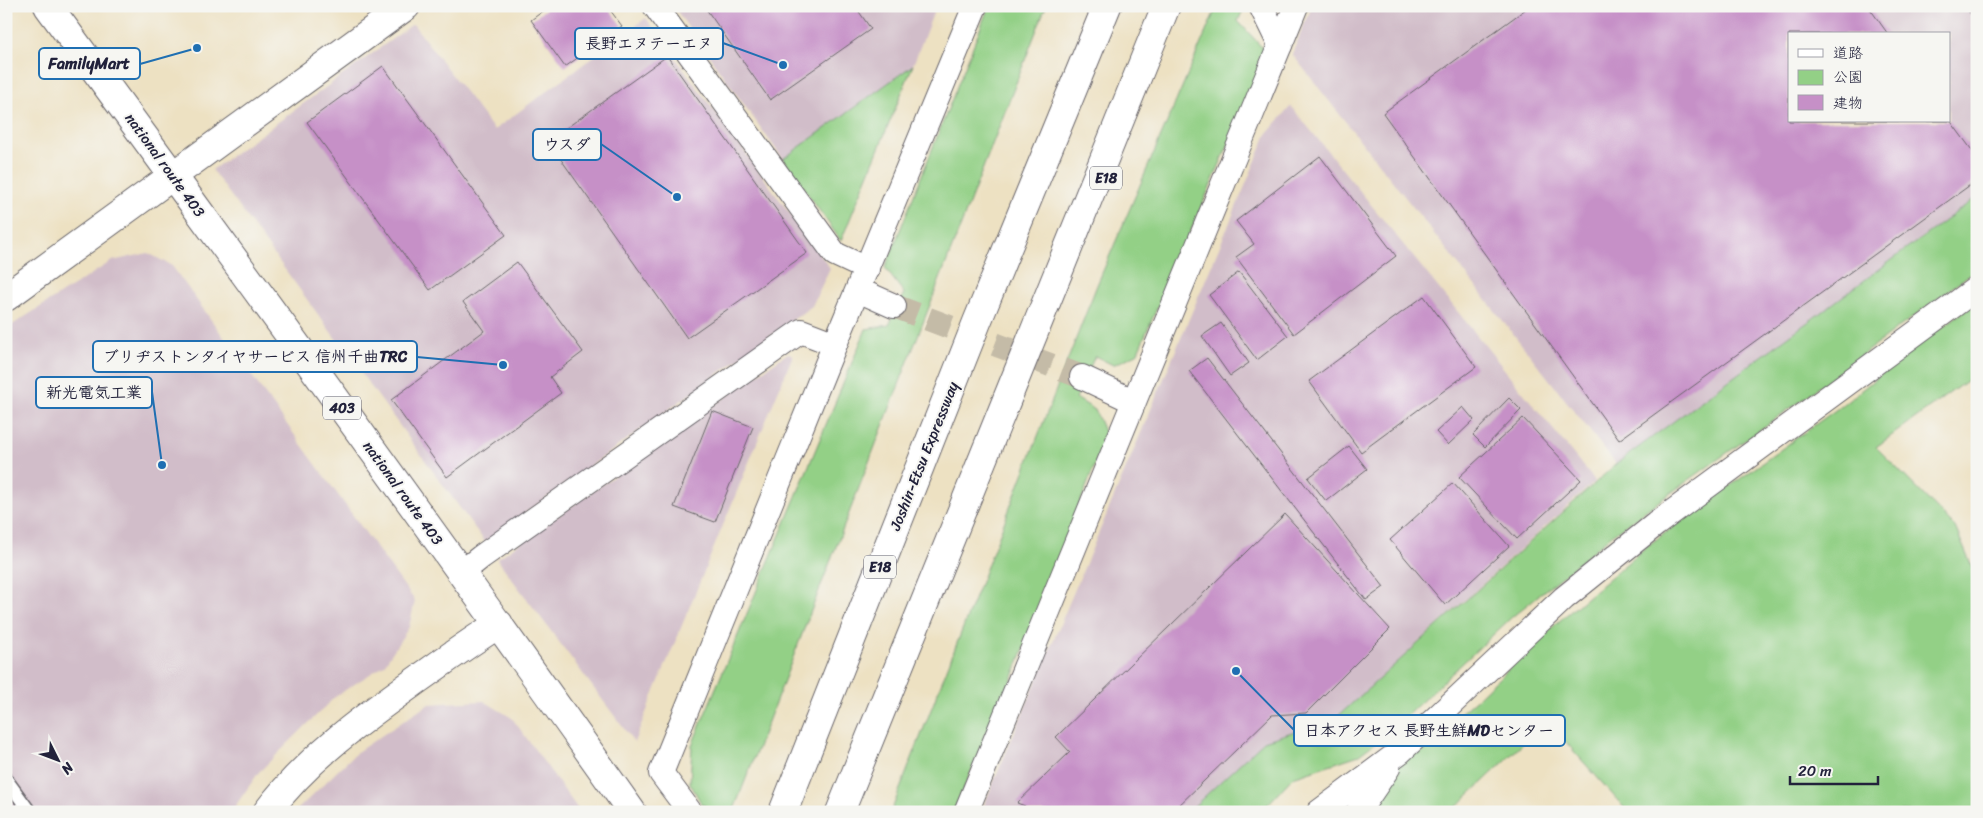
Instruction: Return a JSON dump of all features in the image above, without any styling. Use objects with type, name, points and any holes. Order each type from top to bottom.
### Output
[{"type":"main road","name":"national route 403","points":[[48,6],[174,176],[499,624],[632,812]]},
{"type":"main road","points":[[6,297],[406,6]]},
{"type":"main road","name":"Joshin-Etsu Expressway","points":[[977,322],[1096,6]]},
{"type":"main road","name":"Joshin-Etsu Expressway","points":[[783,812],[977,322],[1107,6]]},
{"type":"main road","name":"E18","points":[[840,812],[1166,6]]},
{"type":"main road","name":"E18","points":[[1026,349],[1142,101],[1182,6]]},
{"type":"main road","points":[[267,812],[304,769],[339,738],[465,645],[499,624]]},
{"type":"street","points":[[655,6],[835,254],[862,280],[894,306]]},
{"type":"street","points":[[690,812],[661,773],[835,344],[975,6]]},
{"type":"street","points":[[1261,6],[1280,45]]},
{"type":"street","points":[[966,812],[1296,6]]},
{"type":"street","points":[[1319,812],[1401,750],[1564,598],[1649,530],[1977,288]]},
{"type":"street","points":[[462,573],[481,557],[800,331],[835,344]]},
{"type":"street","points":[[1082,378],[1133,401]]},
{"type":"street","points":[[1358,812],[1401,750]]},
{"type":"lane","points":[[6,779],[30,812]]},
{"type":"shaded area","points":[[673,6],[936,6],[913,65],[783,159]]},
{"type":"shaded area","points":[[1312,6],[1977,6],[1977,197],[1616,464],[1292,54]]},
{"type":"shaded area","points":[[646,18],[830,268],[812,306],[485,542],[212,170],[413,24],[494,130]]},
{"type":"shaded area","points":[[1291,106],[1595,481],[1336,718],[1264,741],[1188,812],[981,812],[1267,134]]},
{"type":"shaded area","points":[[148,253],[172,266],[415,601],[409,627],[384,665],[336,696],[259,772],[231,812],[6,812],[6,329],[112,261]]},
{"type":"shaded area","points":[[788,353],[793,355],[634,742],[497,559]]},
{"type":"shaded area","points":[[484,701],[512,718],[580,812],[295,812],[357,752],[429,704]]},
{"type":"green space","points":[[989,6],[1046,6],[733,812],[713,812],[701,803],[690,783],[692,745],[866,329],[889,325],[904,293],[885,268]]},
{"type":"green space","points":[[1217,6],[1245,6],[1238,21],[1268,54],[1137,354],[1113,365],[1095,356],[1076,398],[1095,410],[1106,436],[1009,687],[953,812],[891,812],[1097,285]]},
{"type":"green space","points":[[913,65],[841,241],[783,159]]},
{"type":"green space","points":[[1977,197],[1977,269],[1799,402],[1617,531],[1512,617],[1387,734],[1359,755],[1293,777],[1261,812],[1188,812],[1264,741],[1336,718],[1616,464]]},
{"type":"green space","points":[[1977,302],[1977,373],[1876,447],[1955,527],[1977,579],[1977,809],[1974,812],[1628,812],[1547,721],[1451,812],[1367,812],[1397,767],[1479,697],[1557,623],[1647,546],[1848,401],[1913,348]]},
{"type":"building","points":[[550,6],[615,6],[610,10],[622,26],[565,67],[531,20]]},
{"type":"building","points":[[704,6],[855,6],[871,29],[770,100]]},
{"type":"building","points":[[1530,6],[1868,6],[1887,32],[1788,32],[1788,122],[1950,122],[1950,120],[1977,157],[1977,180],[1619,440],[1383,113]]},
{"type":"building","points":[[1965,6],[1977,6],[1977,23]]},
{"type":"building","points":[[667,56],[807,253],[687,338],[548,141]]},
{"type":"building","points":[[383,66],[506,235],[430,290],[307,122]]},
{"type":"building","points":[[1320,156],[1396,256],[1294,334],[1236,257],[1254,244],[1236,221]]},
{"type":"building","points":[[517,262],[583,352],[550,377],[561,393],[447,477],[391,400],[484,331],[463,302]]},
{"type":"building","points":[[1239,272],[1288,336],[1257,360],[1209,295]]},
{"type":"building","points":[[1424,296],[1476,367],[1361,452],[1309,381]]},
{"type":"building","points":[[1221,323],[1249,363],[1230,376],[1202,336]]},
{"type":"building","points":[[1207,358],[1384,587],[1366,600],[1189,371]]},
{"type":"building","points":[[1509,398],[1521,410],[1485,447],[1473,435]]},
{"type":"building","points":[[1463,407],[1474,420],[1448,445],[1436,432]]},
{"type":"building","points":[[712,411],[753,427],[715,522],[674,507]]},
{"type":"building","points":[[1523,418],[1581,480],[1517,539],[1459,477]]},
{"type":"building","points":[[1349,446],[1367,469],[1326,501],[1308,478]]},
{"type":"building","points":[[1453,483],[1509,546],[1445,605],[1390,540]]},
{"type":"building","points":[[1285,514],[1390,629],[1306,713],[1272,715],[1172,812],[1019,812],[1025,806],[1017,803],[1070,752],[1056,737]]},
{"type":"tunnel","points":[[894,306],[1082,377]]},
{"type":"place","name":"FamilyMart","points":[[197,48]]},
{"type":"place","name":"長野エヌテーエヌ","points":[[783,65]]},
{"type":"place","name":"ウスダ","points":[[677,197]]},
{"type":"place","name":"ブリヂストンタイヤサービス 信州千曲TRC","points":[[503,365]]},
{"type":"place","name":"新光電気工業","points":[[162,465]]},
{"type":"place","name":"日本アクセス 長野生鮮MDセンター","points":[[1236,671]]}]
